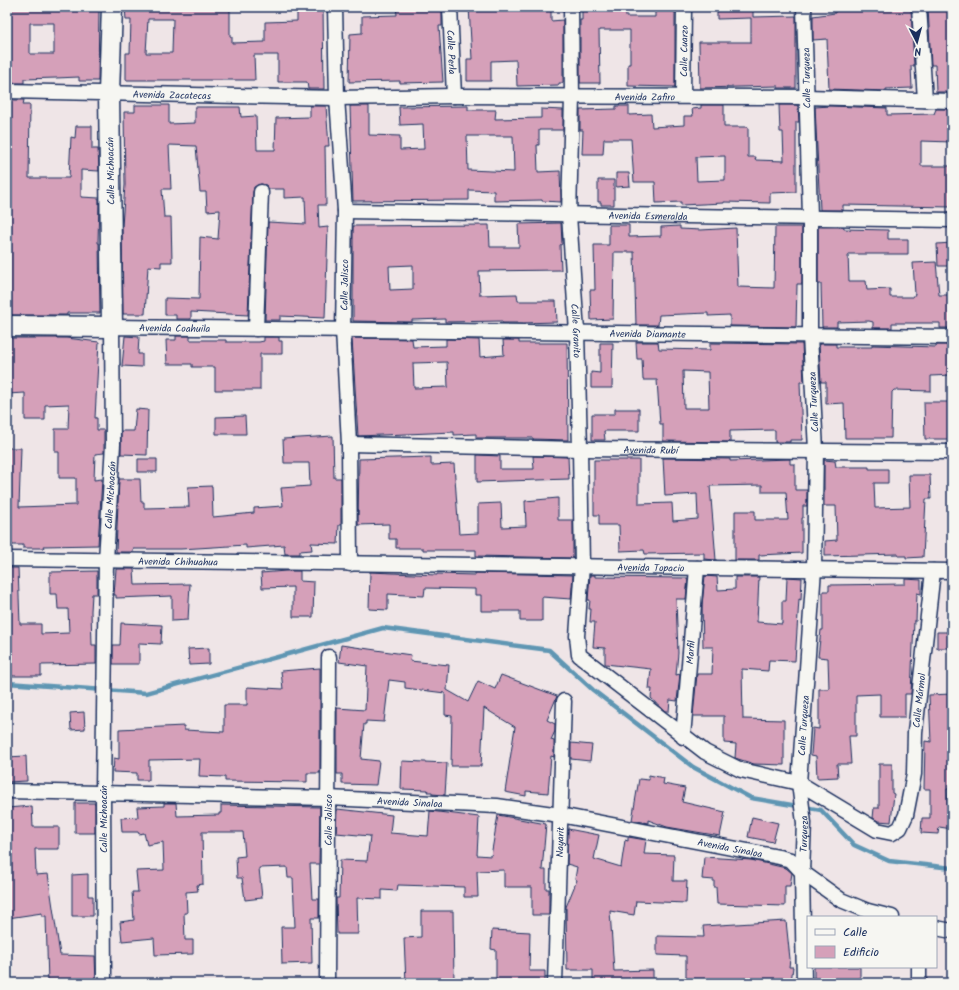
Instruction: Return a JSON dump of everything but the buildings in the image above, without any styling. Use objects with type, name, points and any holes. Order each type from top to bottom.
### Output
[{"type":"street","name":"Calle Michoacán","points":[[104,983],[103,792],[106,560],[113,444],[109,92],[112,7]]},
{"type":"street","name":"Calle Jalisco","points":[[335,7],[337,98],[345,211],[343,330],[349,444],[350,564]]},
{"type":"street","name":"Calle Perla","points":[[450,7],[454,96]]},
{"type":"street","name":"Calle Granito","points":[[571,7],[572,97],[569,215],[577,332],[580,449],[582,565],[577,636],[579,655],[683,737]]},
{"type":"street","name":"Calle Cuarzo","points":[[683,96],[684,7]]},
{"type":"street","name":"Calle Turqueza","points":[[800,789],[814,569],[816,450],[810,336],[810,217],[804,7]]},
{"type":"street","points":[[919,7],[925,100]]},
{"type":"street","name":"Avenida Zacatecas","points":[[7,91],[337,98]]},
{"type":"street","name":"Avenida Zafiro","points":[[337,98],[454,96],[683,96],[806,97],[952,101]]},
{"type":"street","points":[[256,329],[261,192]]},
{"type":"street","name":"Avenida Esmeralda","points":[[345,211],[952,220]]},
{"type":"street","name":"Avenida Coahuila","points":[[7,326],[343,330]]},
{"type":"street","name":"Avenida Diamante","points":[[343,330],[952,338]]},
{"type":"street","name":"Avenida Rubí","points":[[349,444],[580,449],[952,452]]},
{"type":"street","name":"Avenida Chihuahua","points":[[7,559],[350,564]]},
{"type":"street","name":"Avenida Topacio","points":[[350,564],[582,565],[933,572],[952,571]]},
{"type":"street","name":"Marfil","points":[[683,737],[697,568]]},
{"type":"street","name":"Calle Mármol","points":[[800,789],[876,830],[892,834],[900,828],[906,815],[914,774],[916,732],[933,572]]},
{"type":"street","name":"Calle Jalisco","points":[[327,983],[329,656]]},
{"type":"street","name":"Nayarit","points":[[555,983],[564,701]]},
{"type":"street","points":[[683,737],[705,752],[741,770],[800,789]]},
{"type":"street","name":"Turqueza","points":[[800,789],[804,823],[802,872],[804,983]]},
{"type":"street","name":"Avenida Sinaloa","points":[[7,791],[328,798],[498,806],[560,816],[791,860],[802,872],[841,900],[868,911],[888,916]]},
{"type":"street","points":[[937,928],[952,931]]},
{"type":"street","points":[[919,968],[919,983]]},
{"type":"waterway","points":[[7,683],[146,693],[383,628],[549,650],[593,690],[693,767],[751,798],[821,810],[854,845],[889,861],[952,868]]}]
